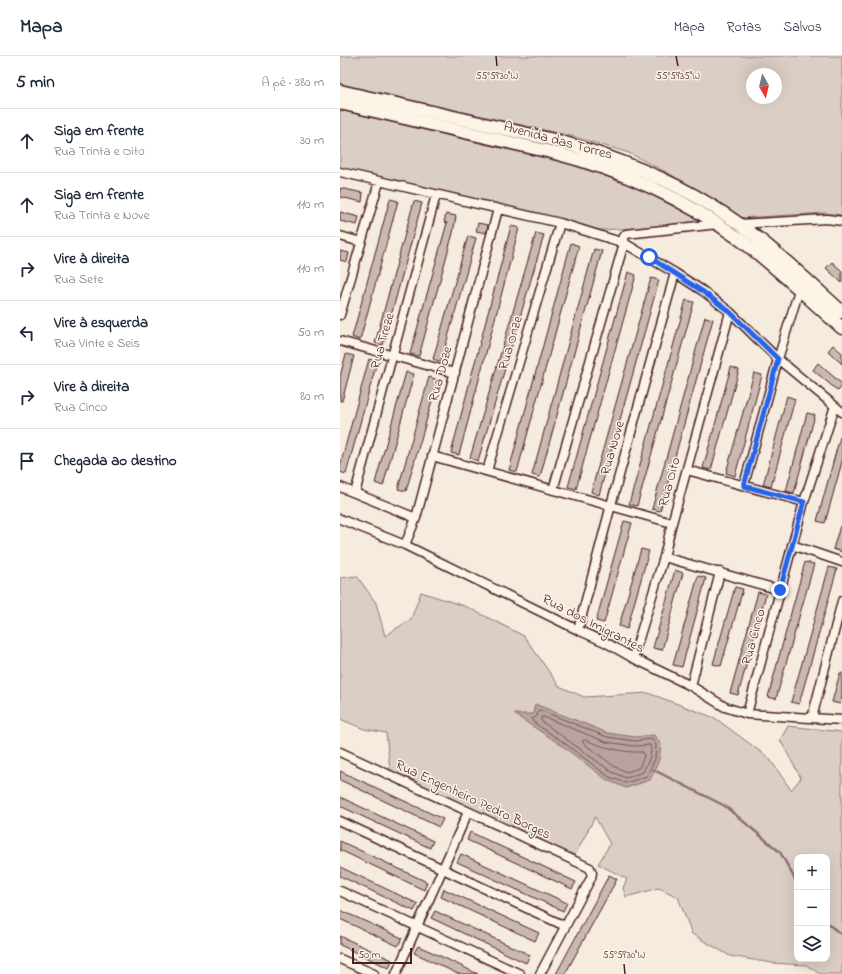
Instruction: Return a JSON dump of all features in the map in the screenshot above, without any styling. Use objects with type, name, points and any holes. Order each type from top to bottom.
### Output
[{"type":"main road","name":"Avenida das Torres","points":[[340,91],[558,141],[593,151],[670,182],[713,206],[738,224],[779,255],[842,312]]},
{"type":"main road","name":"Avenida das Torres","points":[[340,103],[589,162],[664,193],[706,216],[738,238],[771,264],[842,328]]},
{"type":"street","points":[[340,172],[498,210],[560,223],[622,242],[675,273],[730,312],[778,359],[842,412]]},
{"type":"street","points":[[340,315],[342,300],[379,182]]},
{"type":"street","name":"Rua Treze","points":[[355,493],[436,195]]},
{"type":"street","name":"Rua Doze","points":[[405,545],[416,518],[498,210]]},
{"type":"street","points":[[738,224],[826,219],[842,221]]},
{"type":"street","name":"Rua Onze","points":[[487,471],[560,223]]},
{"type":"street","points":[[553,490],[622,242],[626,234],[718,224]]},
{"type":"street","points":[[340,236],[361,242]]},
{"type":"street","name":"Rua Nove","points":[[578,630],[675,273]]},
{"type":"street","points":[[744,486],[778,359],[799,290]]},
{"type":"street","name":"Rua Oito","points":[[633,658],[664,557],[730,312]]},
{"type":"street","points":[[340,341],[455,372]]},
{"type":"street","name":"Rua Cinco","points":[[747,714],[804,502],[834,406]]},
{"type":"street","points":[[432,456],[672,523]]},
{"type":"street","points":[[687,470],[804,502]]},
{"type":"street","points":[[340,487],[416,518]]},
{"type":"street","name":"Rua dos Imigrantes","points":[[340,519],[405,545],[605,642],[633,658],[691,686],[725,707],[747,714],[842,720]]},
{"type":"street","points":[[792,545],[842,562]]},
{"type":"street","points":[[664,557],[780,590]]},
{"type":"street","points":[[691,686],[720,572]]},
{"type":"street","points":[[812,718],[842,602]]},
{"type":"street","name":"Rua Engenheiro Pedro Borges","points":[[340,752],[590,868],[592,878],[565,926]]},
{"type":"street","points":[[396,974],[468,812]]},
{"type":"street","points":[[340,821],[565,926],[540,974]]},
{"type":"street","points":[[340,891],[520,974]]},
{"type":"street","points":[[340,958],[374,974]]},
{"type":"shaded area","points":[[340,56],[842,56],[842,215],[825,213],[740,218],[670,174],[629,153],[575,137],[340,84]]},
{"type":"shaded area","points":[[340,110],[570,164],[634,186],[696,218],[698,222],[694,225],[600,230],[340,169]]},
{"type":"shaded area","points":[[357,576],[376,603],[385,636],[411,619],[421,592],[467,607],[524,636],[559,686],[584,697],[648,693],[715,718],[769,758],[791,790],[801,778],[780,740],[788,726],[842,732],[842,974],[820,974],[806,965],[772,963],[730,956],[692,934],[678,897],[659,888],[626,897],[623,888],[627,879],[598,864],[610,844],[595,817],[574,857],[390,770],[386,733],[364,729],[340,719],[340,578]]},
{"type":"water","points":[[535,704],[608,733],[635,737],[654,735],[661,744],[659,760],[650,780],[626,788],[607,780],[561,745],[514,714],[533,714]]},
{"type":"building","points":[[340,188],[363,193],[362,202],[340,197]]},
{"type":"building","points":[[390,199],[398,201],[360,340],[352,337]]},
{"type":"building","points":[[414,201],[422,203],[383,345],[375,343]]},
{"type":"building","points":[[340,212],[359,217],[357,225],[340,221]]},
{"type":"building","points":[[446,214],[456,216],[453,233],[419,356],[410,354],[447,223],[444,222]]},
{"type":"building","points":[[478,223],[488,225],[486,233],[476,231]]},
{"type":"building","points":[[511,226],[519,228],[459,455],[451,453]]},
{"type":"building","points":[[536,233],[544,235],[478,461],[470,458]]},
{"type":"building","points":[[468,236],[476,238],[441,362],[433,359]]},
{"type":"building","points":[[571,243],[579,246],[517,472],[509,470]]},
{"type":"building","points":[[594,249],[602,251],[540,477],[532,475]]},
{"type":"building","points":[[340,251],[349,253],[347,262],[340,260]]},
{"type":"building","points":[[832,262],[842,271],[842,283],[826,268]]},
{"type":"building","points":[[628,272],[636,275],[576,489],[568,487]]},
{"type":"building","points":[[651,278],[659,280],[599,495],[591,492]]},
{"type":"building","points":[[686,300],[694,302],[637,506],[629,504]]},
{"type":"building","points":[[705,317],[713,319],[660,511],[652,509]]},
{"type":"building","points":[[833,345],[842,353],[842,364],[828,351]]},
{"type":"building","points":[[346,354],[354,356],[342,401],[340,401],[340,377]]},
{"type":"building","points":[[369,359],[377,362],[346,474],[340,472],[340,466]]},
{"type":"building","points":[[818,363],[842,384],[838,391],[813,370]]},
{"type":"building","points":[[731,367],[739,370],[711,470],[703,468]]},
{"type":"building","points":[[406,372],[414,374],[383,486],[375,483]]},
{"type":"building","points":[[754,373],[762,375],[735,476],[726,473]]},
{"type":"building","points":[[429,377],[438,380],[406,491],[398,489]]},
{"type":"building","points":[[787,396],[795,399],[771,487],[763,485]]},
{"type":"building","points":[[807,413],[815,415],[794,493],[786,491]]},
{"type":"building","points":[[840,437],[842,437],[842,462],[825,523],[817,521]]},
{"type":"building","points":[[624,521],[632,523],[604,623],[596,621]]},
{"type":"building","points":[[840,526],[842,526],[842,552],[833,549]]},
{"type":"building","points":[[641,549],[649,551],[627,629],[619,626]]},
{"type":"building","points":[[805,562],[814,564],[776,699],[768,697]]},
{"type":"building","points":[[829,567],[837,569],[799,704],[791,702]]},
{"type":"building","points":[[675,570],[683,573],[662,650],[653,648]]},
{"type":"building","points":[[698,576],[706,578],[682,667],[673,665]]},
{"type":"building","points":[[735,587],[743,589],[721,666],[713,664]]},
{"type":"building","points":[[758,592],[766,594],[738,695],[730,693]]},
{"type":"building","points":[[840,673],[842,673],[842,697],[840,704],[832,702]]},
{"type":"building","points":[[340,771],[443,819],[439,827],[340,780]]},
{"type":"building","points":[[340,797],[433,841],[430,848],[340,806]]},
{"type":"building","points":[[470,832],[576,882],[572,889],[467,840]]},
{"type":"building","points":[[340,841],[427,882],[424,890],[340,850]]},
{"type":"building","points":[[461,854],[567,903],[563,911],[457,862]]},
{"type":"building","points":[[340,867],[418,904],[414,911],[340,876]]},
{"type":"building","points":[[609,875],[617,879],[565,974],[556,974]]},
{"type":"building","points":[[444,889],[539,933],[535,941],[441,897]]},
{"type":"building","points":[[340,910],[402,938],[398,946],[340,919]]},
{"type":"building","points":[[435,911],[530,955],[526,963],[431,918]]},
{"type":"building","points":[[340,936],[392,960],[389,968],[340,945]]},
{"type":"building","points":[[418,946],[478,974],[458,974],[414,953]]},
{"type":"waterway","points":[[654,770],[725,806],[780,852],[794,878]]},
{"type":"waterway","points":[[830,925],[842,935]]},
{"type":"route","points":[[649,257],[702,291],[730,312],[778,359],[744,486],[804,502],[780,590]]}]
